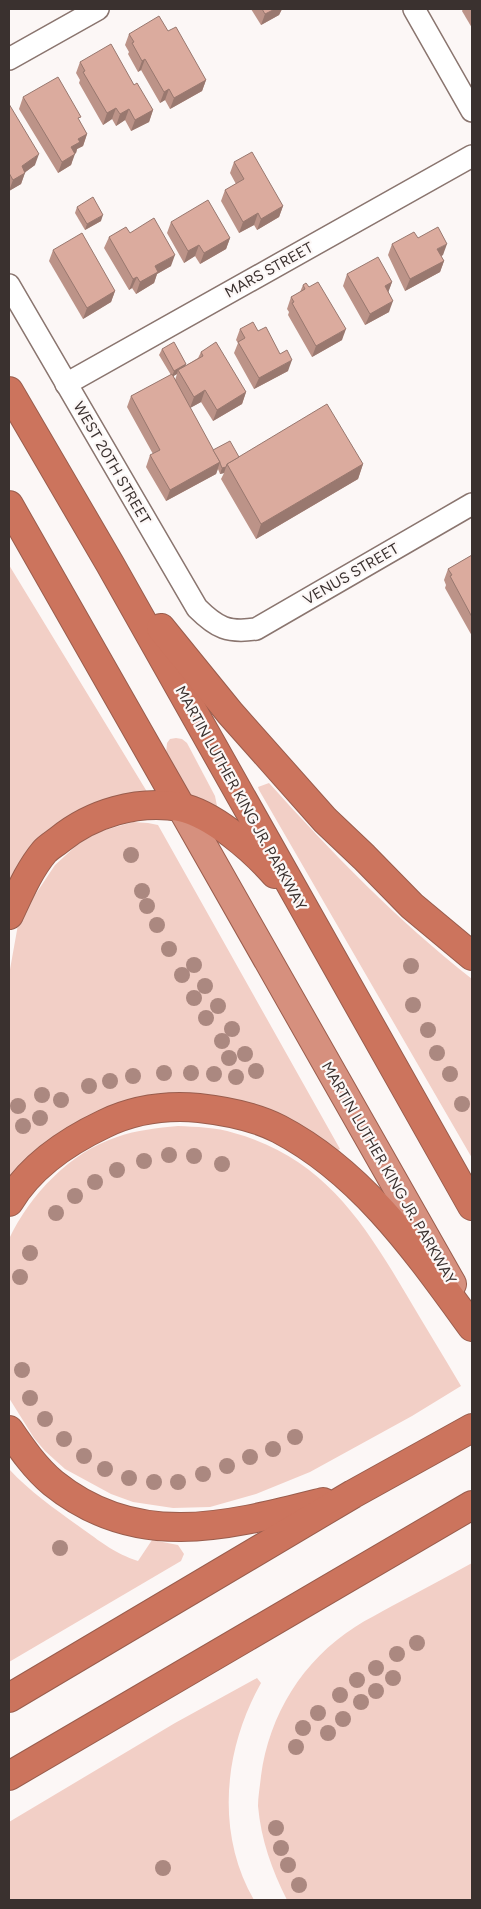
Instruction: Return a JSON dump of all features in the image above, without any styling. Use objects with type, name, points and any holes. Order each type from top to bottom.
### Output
[{"type":"highway","name":"MARTIN LUTHER KING JR. PARKWAY","points":[[9,391],[110,564],[472,1206]]},
{"type":"highway","name":"MARTIN LUTHER KING JR. PARKWAY","points":[[9,505],[472,1319]]},
{"type":"highway","points":[[110,564],[230,713],[325,820],[364,856],[412,906],[472,956]]},
{"type":"highway","points":[[9,915],[32,868],[45,850],[84,822],[108,812],[154,806],[180,807],[207,818],[226,830],[273,872],[302,906]]},
{"type":"highway","points":[[9,1202],[34,1172],[57,1151],[83,1133],[116,1118],[147,1109],[181,1107],[214,1110],[245,1116],[278,1128],[309,1147],[369,1198],[399,1230],[472,1328]]},
{"type":"highway","points":[[9,1698],[354,1494],[472,1428]]},
{"type":"highway","points":[[9,1430],[29,1459],[52,1482],[82,1504],[109,1516],[140,1524],[171,1528],[225,1523],[269,1515],[354,1494]]},
{"type":"highway","points":[[9,1776],[470,1506]]},
{"type":"street","points":[[9,59],[98,9]]},
{"type":"street","points":[[414,9],[472,111]]},
{"type":"street","name":"MARS STREET","points":[[66,384],[472,156]]},
{"type":"street","name":"WEST 20TH STREET","points":[[9,285],[197,608],[211,622],[226,630]]},
{"type":"street","name":"VENUS STREET","points":[[226,630],[256,629],[472,504]]},
{"type":"shaded area","points":[[9,565],[149,795],[117,800],[9,891]]},
{"type":"shaded area","points":[[170,739],[182,739],[187,743],[215,796],[218,811],[191,798],[166,754],[167,743]]},
{"type":"shaded area","points":[[269,783],[366,886],[418,934],[472,979],[472,1158],[259,790],[258,787]]},
{"type":"shaded area","points":[[133,822],[158,825],[340,1149],[333,1153],[170,1100],[9,1187],[9,975],[19,919],[55,865],[77,845],[98,832]]},
{"type":"shaded area","points":[[178,1126],[220,1130],[265,1144],[292,1158],[316,1175],[356,1217],[373,1241],[461,1386],[412,1416],[310,1472],[256,1494],[210,1507],[173,1508],[133,1502],[111,1494],[65,1469],[45,1451],[34,1438],[9,1398],[9,1239],[40,1191],[53,1177],[83,1153],[117,1137],[147,1130]]},
{"type":"shaded area","points":[[9,1469],[45,1501],[116,1551],[138,1561],[152,1540],[178,1545],[184,1554],[181,1561],[9,1662]]},
{"type":"shaded area","points":[[472,1563],[472,1900],[287,1900],[268,1854],[258,1806],[265,1753],[281,1711],[305,1673],[336,1640],[364,1621]]},
{"type":"shaded area","points":[[257,1678],[261,1683],[248,1708],[239,1735],[232,1763],[229,1791],[229,1819],[233,1847],[242,1874],[254,1900],[9,1900],[9,1822],[175,1723]]},
{"type":"building","points":[[262,9],[275,9],[265,14]]},
{"type":"building","points":[[159,16],[168,31],[176,27],[206,80],[174,98],[169,89],[164,92],[145,59],[142,61],[129,34]]},
{"type":"building","points":[[111,44],[134,85],[137,83],[153,110],[135,120],[129,109],[120,114],[116,108],[107,113],[83,72],[85,71],[80,62]]},
{"type":"building","points":[[58,77],[81,117],[78,118],[87,134],[78,139],[80,142],[71,147],[75,154],[62,162],[23,97]]},
{"type":"building","points":[[9,104],[39,154],[22,166],[25,173],[13,180],[9,173]]},
{"type":"building","points":[[252,152],[283,206],[261,219],[258,213],[243,222],[225,190],[244,179],[234,162]]},
{"type":"building","points":[[93,197],[103,215],[87,224],[77,207]]},
{"type":"building","points":[[208,200],[230,238],[204,253],[199,245],[188,251],[171,222]]},
{"type":"building","points":[[154,218],[175,255],[155,266],[158,272],[140,282],[137,277],[133,279],[109,237],[126,227],[130,233]]},
{"type":"building","points":[[438,227],[447,244],[437,249],[444,261],[410,279],[392,244],[414,232],[418,238]]},
{"type":"building","points":[[82,233],[115,291],[87,308],[53,250]]},
{"type":"building","points":[[378,257],[392,282],[385,286],[393,301],[370,314],[347,274]]},
{"type":"building","points":[[318,282],[346,329],[316,346],[292,303],[294,302],[291,297],[305,289],[303,285],[306,283],[309,287]]},
{"type":"building","points":[[253,322],[258,331],[266,327],[280,354],[287,350],[292,360],[259,378],[238,342],[245,338],[240,329]]},
{"type":"building","points":[[174,342],[186,364],[174,371],[162,349]]},
{"type":"building","points":[[216,342],[246,392],[217,410],[205,390],[194,397],[178,370],[203,356],[201,352]]},
{"type":"building","points":[[172,374],[220,462],[170,490],[150,455],[160,450],[131,396]]},
{"type":"building","points":[[327,404],[363,464],[261,524],[227,464]]},
{"type":"building","points":[[230,441],[239,457],[222,468],[213,450]]},
{"type":"building","points":[[472,555],[472,617],[448,569]]}]
